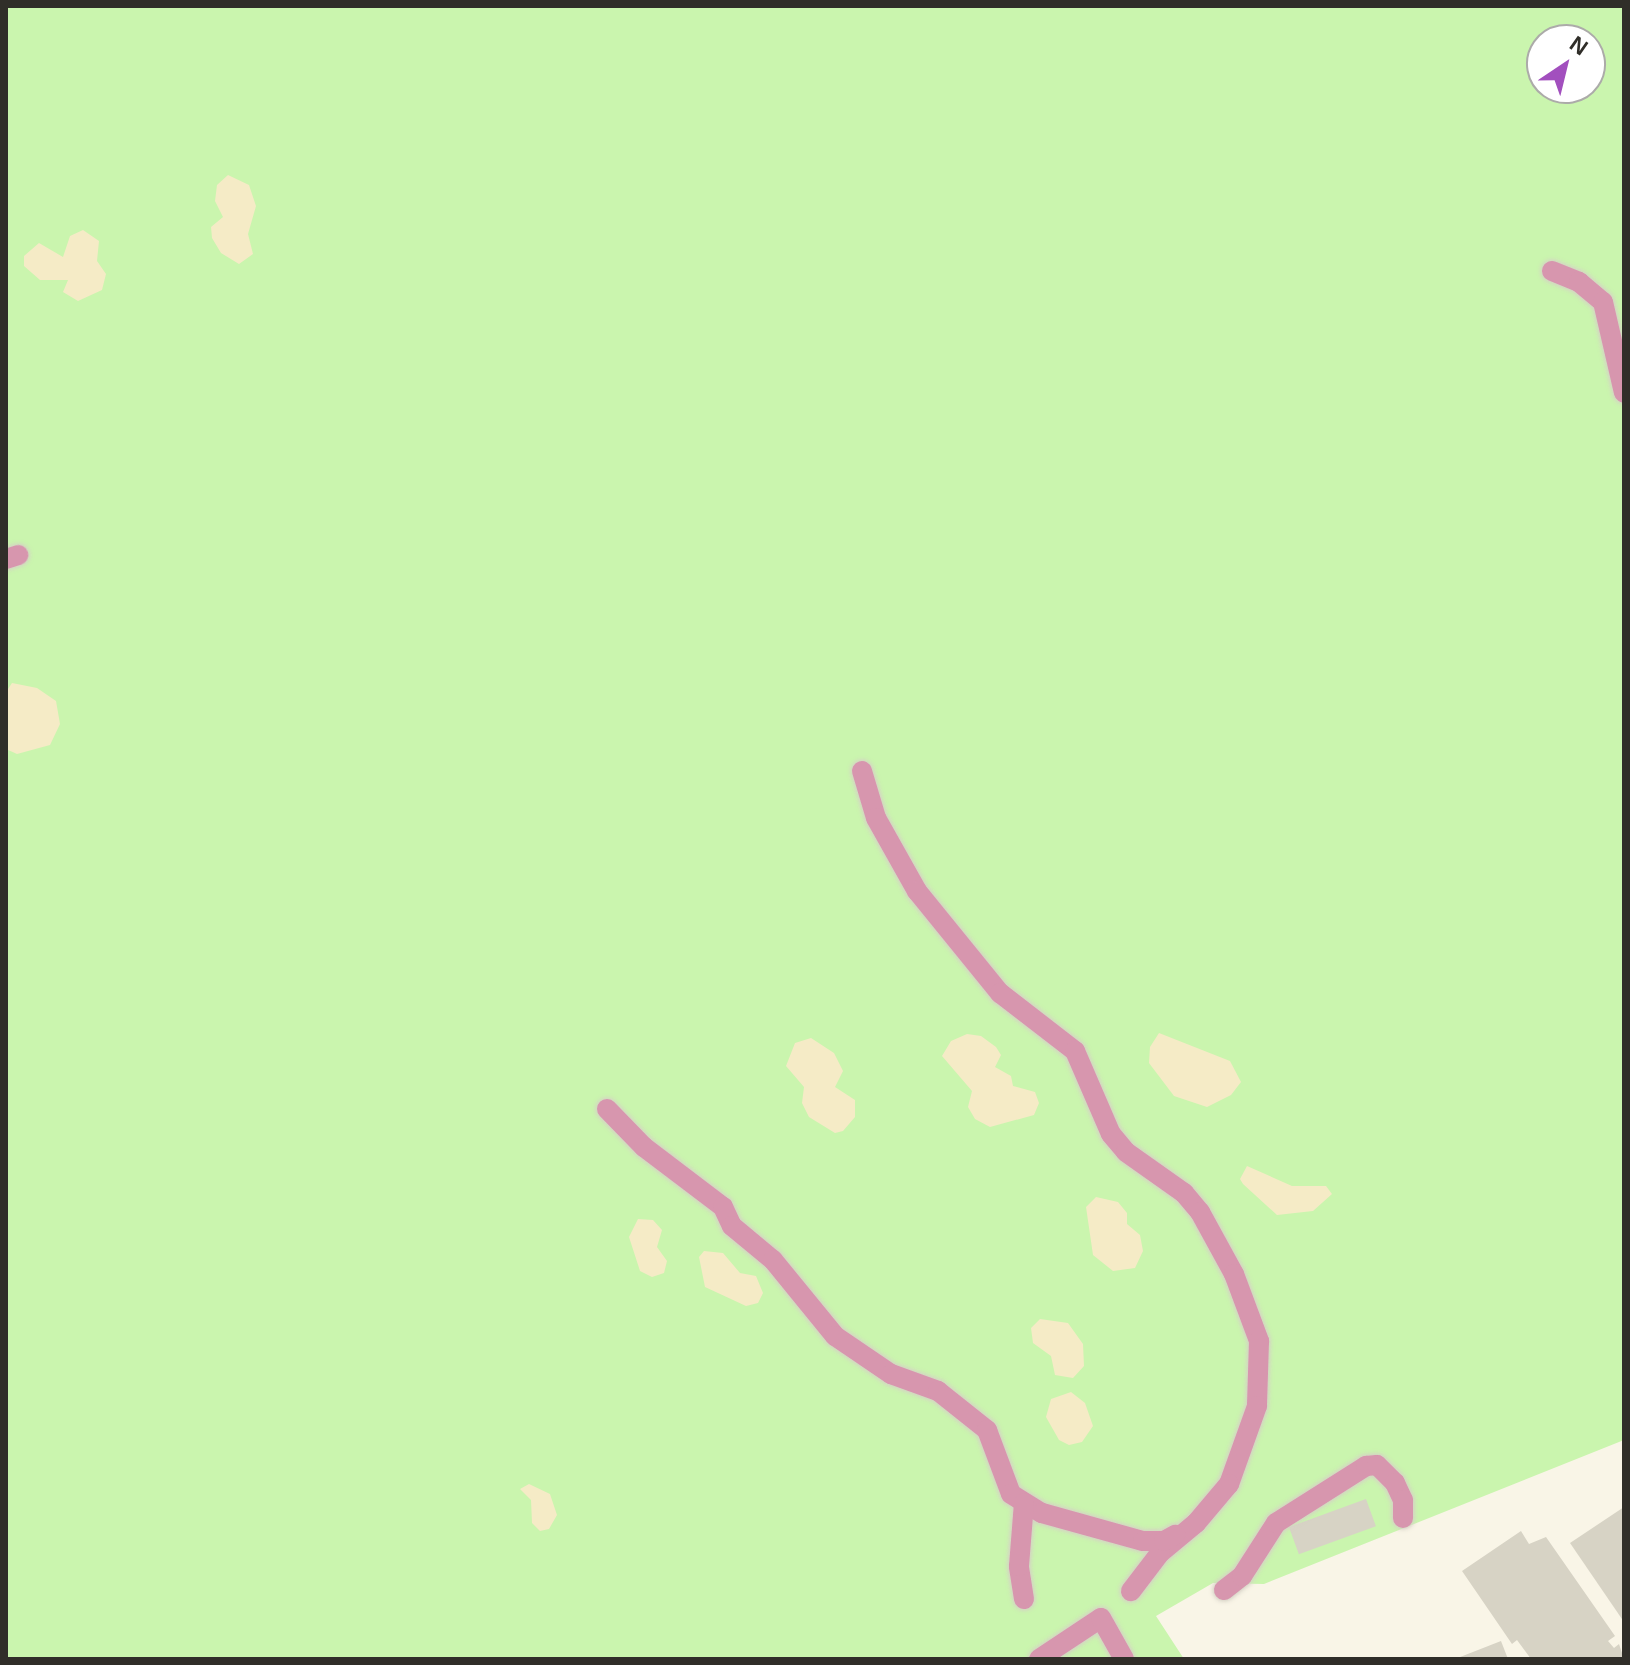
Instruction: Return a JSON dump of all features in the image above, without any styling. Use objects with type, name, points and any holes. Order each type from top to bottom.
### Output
[{"type":"lane","points":[[1552,271],[1579,282],[1603,302],[1624,393]]},
{"type":"lane","points":[[862,771],[876,818],[917,891],[1000,993],[1075,1051],[1111,1134],[1126,1152],[1184,1193],[1234,1274],[1259,1341],[1261,1386],[1239,1464],[1196,1523],[1160,1553],[1131,1591]]},
{"type":"lane","points":[[607,1109],[644,1147],[723,1207],[732,1226],[773,1260],[835,1336],[891,1374],[938,1391],[987,1430],[1011,1494],[1024,1503],[1143,1541],[1164,1541],[1196,1523]]},
{"type":"lane","points":[[1224,1590],[1242,1576],[1276,1523],[1366,1466],[1377,1465],[1395,1483],[1403,1500],[1403,1518]]},
{"type":"lane","points":[[1024,1503],[1019,1566],[1024,1599]]},
{"type":"lane","points":[[1039,1659],[1101,1618],[1124,1659]]},
{"type":"green space","points":[[6,6],[1624,6],[1624,1440],[1264,1584],[1213,1583],[1156,1616],[1184,1659],[6,1659]]},
{"type":"sand","points":[[228,175],[249,185],[256,206],[248,234],[253,254],[239,264],[221,253],[212,238],[211,227],[223,217],[215,201],[217,185]]},
{"type":"sand","points":[[83,230],[99,241],[97,261],[106,274],[102,290],[78,301],[63,292],[68,280],[40,280],[24,266],[24,256],[39,243],[63,257],[70,236]]},
{"type":"sand","points":[[12,683],[37,688],[56,701],[60,724],[50,745],[17,754],[6,749],[6,692]]},
{"type":"sand","points":[[1159,1033],[1230,1061],[1241,1082],[1231,1095],[1207,1107],[1174,1096],[1149,1063],[1150,1047]]},
{"type":"sand","points":[[967,1034],[981,1036],[996,1047],[1001,1055],[995,1067],[1011,1076],[1013,1086],[1035,1092],[1039,1103],[1034,1115],[990,1127],[975,1119],[968,1107],[972,1091],[942,1056],[951,1041]]},
{"type":"sand","points":[[811,1038],[834,1053],[843,1071],[835,1087],[855,1100],[855,1117],[843,1131],[835,1133],[809,1117],[802,1103],[804,1087],[786,1066],[795,1043]]},
{"type":"sand","points":[[1247,1166],[1292,1186],[1326,1186],[1332,1194],[1313,1211],[1277,1215],[1243,1184],[1240,1179]]},
{"type":"sand","points":[[1096,1197],[1118,1202],[1127,1213],[1127,1224],[1140,1235],[1143,1251],[1135,1268],[1113,1271],[1093,1255],[1086,1207]]},
{"type":"sand","points":[[638,1219],[653,1220],[662,1230],[657,1247],[667,1261],[664,1273],[652,1277],[640,1271],[629,1237]]},
{"type":"sand","points":[[704,1251],[723,1253],[740,1273],[756,1276],[763,1293],[758,1303],[746,1306],[705,1287],[699,1257]]},
{"type":"sand","points":[[1040,1319],[1068,1323],[1083,1344],[1084,1366],[1073,1378],[1055,1375],[1051,1356],[1033,1343],[1031,1328]]},
{"type":"sand","points":[[1071,1392],[1085,1403],[1093,1426],[1082,1442],[1069,1445],[1059,1440],[1046,1417],[1051,1399]]},
{"type":"sand","points":[[529,1484],[550,1494],[557,1515],[549,1529],[540,1531],[532,1523],[531,1500],[520,1489]]},
{"type":"building","points":[[1366,1499],[1376,1526],[1299,1554],[1289,1527]]},
{"type":"building","points":[[1624,1507],[1624,1622],[1570,1543]]},
{"type":"building","points":[[1521,1531],[1529,1544],[1546,1537],[1615,1636],[1608,1641],[1614,1648],[1619,1644],[1624,1659],[1531,1659],[1517,1640],[1512,1644],[1462,1571]]},
{"type":"building","points":[[1501,1641],[1508,1659],[1455,1659]]}]
